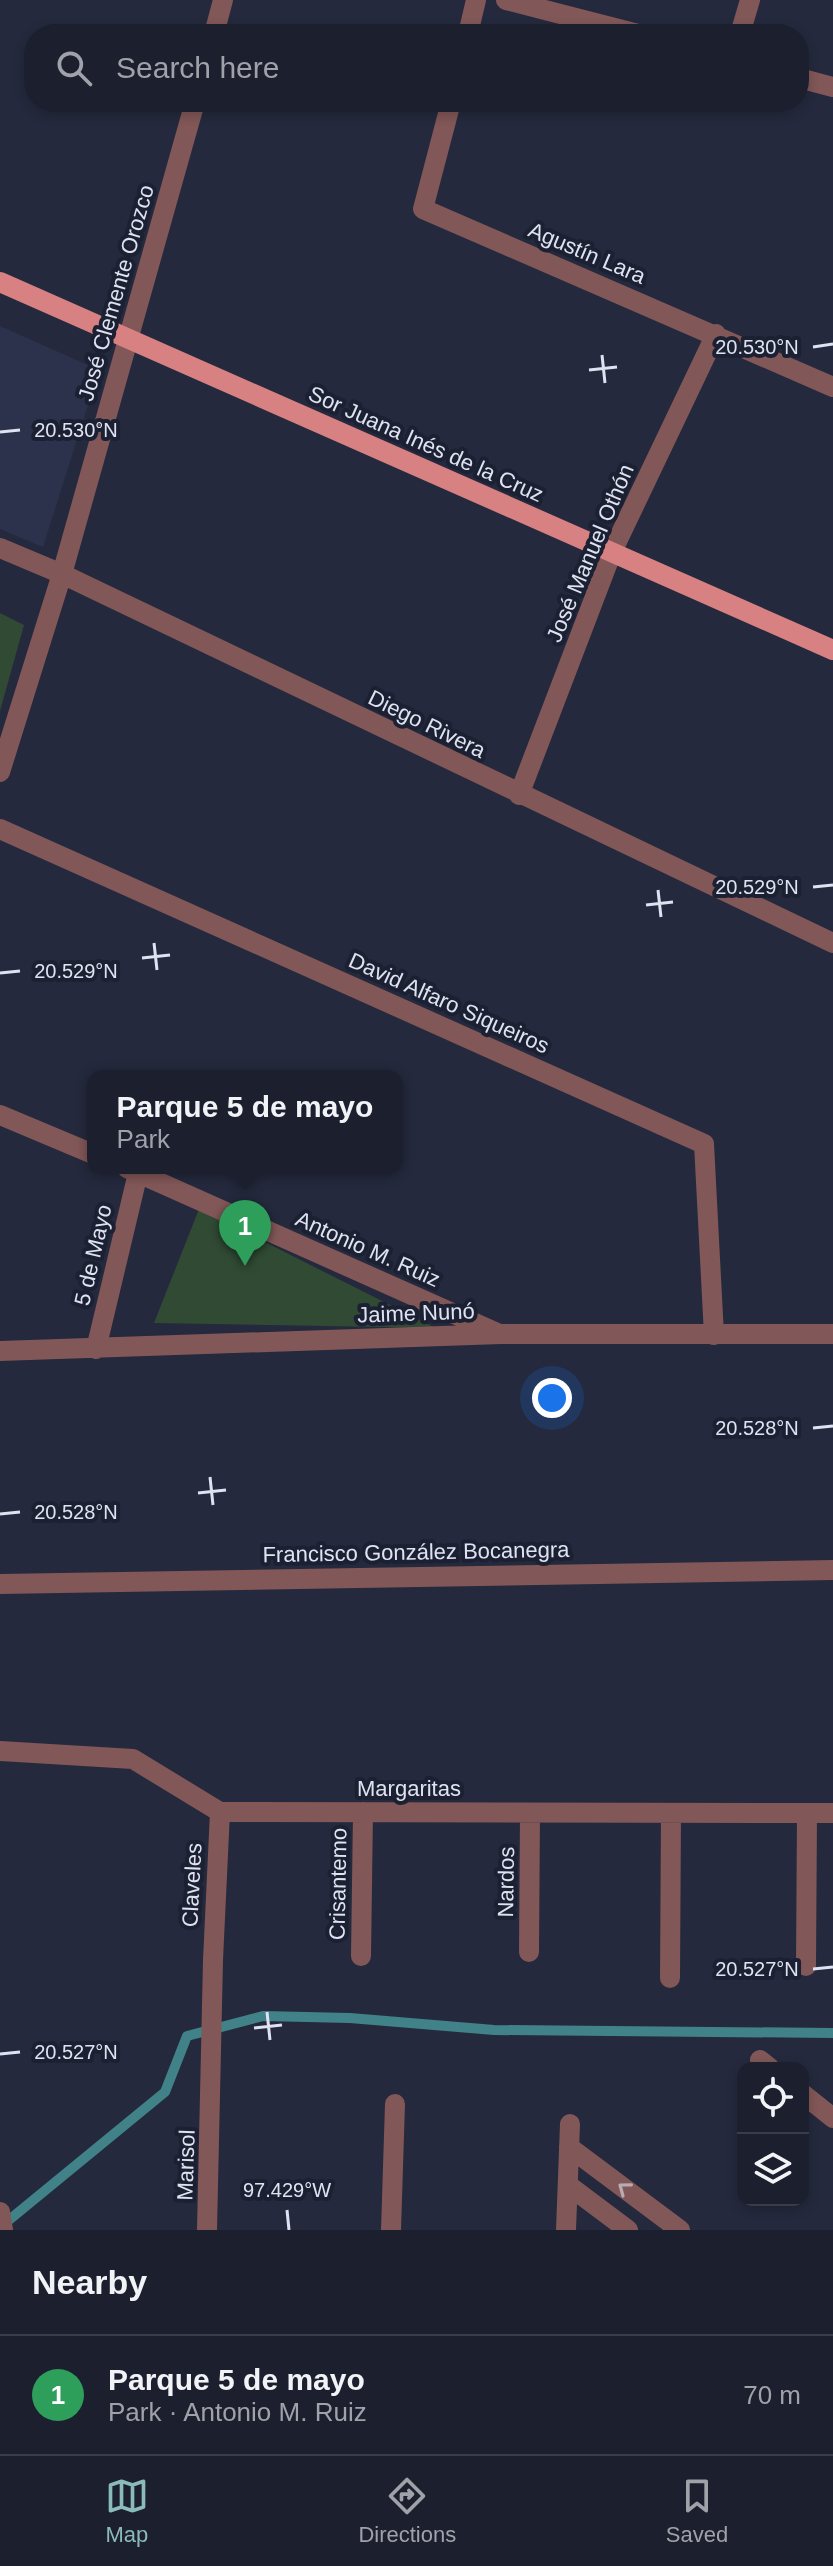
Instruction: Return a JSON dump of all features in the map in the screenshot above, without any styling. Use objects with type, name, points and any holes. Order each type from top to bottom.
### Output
[{"type":"main road","name":"Sor Juana Inés de la Cruz","points":[[0,282],[833,650]]},
{"type":"street","points":[[217,24],[223,0]]},
{"type":"street","points":[[470,24],[476,0]]},
{"type":"street","points":[[506,0],[599,24]]},
{"type":"street","points":[[743,24],[750,0]]},
{"type":"street","points":[[809,81],[833,87]]},
{"type":"street","name":"José Clemente Orozco","points":[[0,772],[62,574],[192,112]]},
{"type":"street","name":"Agustín Lara","points":[[448,112],[423,209],[833,387]]},
{"type":"street","name":"José Manuel Othón","points":[[519,795],[612,552],[716,334]]},
{"type":"street","name":"Diego Rivera","points":[[0,548],[62,574],[833,943]]},
{"type":"street","name":"David Alfaro Siqueiros","points":[[0,829],[704,1144],[714,1335]]},
{"type":"street","points":[[0,1115],[87,1151]]},
{"type":"street","name":"5 de Mayo","points":[[96,1349],[131,1174]]},
{"type":"street","name":"Antonio M. Ruiz","points":[[141,1174],[501,1334]]},
{"type":"street","name":"Jaime Nunó","points":[[0,1351],[501,1334],[833,1334]]},
{"type":"street","name":"Francisco González Bocanegra","points":[[0,1584],[833,1570]]},
{"type":"street","points":[[0,1751],[133,1759],[220,1812]]},
{"type":"street","name":"Margaritas","points":[[220,1812],[833,1813]]},
{"type":"street","name":"Claveles","points":[[212,2101],[213,1960],[220,1812]]},
{"type":"street","name":"Crisantemo","points":[[361,1956],[363,1812]]},
{"type":"street","name":"Nardos","points":[[529,1952],[530,1813]]},
{"type":"street","points":[[670,1978],[671,1813]]},
{"type":"street","points":[[806,1966],[807,1813]]},
{"type":"street","points":[[809,2099],[833,2118]]},
{"type":"street","name":"Marisol","points":[[207,2230],[212,2101]]},
{"type":"street","points":[[391,2230],[395,2104]]},
{"type":"street","points":[[566,2230],[570,2124]]},
{"type":"street","points":[[569,2147],[680,2230]]},
{"type":"street","points":[[568,2185],[628,2230]]},
{"type":"street","points":[[0,2212],[3,2230]]},
{"type":"shaded area","points":[[0,326],[99,370],[43,547],[0,529]]},
{"type":"green space","points":[[0,613],[24,625],[0,711]]},
{"type":"green space","points":[[199,1209],[436,1328],[154,1323]]},
{"type":"waterway","points":[[3,2225],[165,2092],[187,2036],[263,2016],[350,2018],[494,2030],[833,2033]]},
{"type":"place","name":"Parque 5 de mayo","points":[[245,1266]]}]
